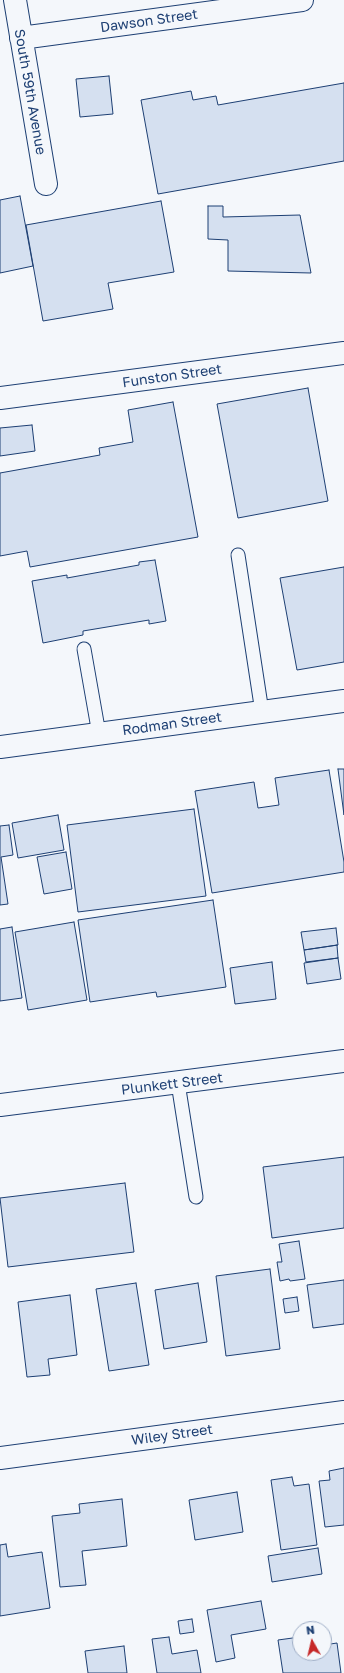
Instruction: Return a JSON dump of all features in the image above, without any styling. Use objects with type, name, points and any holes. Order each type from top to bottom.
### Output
[{"type":"street","name":"South 59th Avenue","points":[[15,0],[46,184]]},
{"type":"street","name":"Dawson Street","points":[[21,38],[302,0]]},
{"type":"street","name":"Funston Street","points":[[0,398],[344,353]]},
{"type":"street","name":"Rodman Street","points":[[0,747],[344,701]]},
{"type":"street","name":"Plunkett Street","points":[[0,1106],[344,1061]]},
{"type":"street","name":"Wiley Street","points":[[0,1458],[344,1412]]},
{"type":"lane","points":[[238,556],[262,712]]},
{"type":"lane","points":[[84,649],[100,734]]},
{"type":"lane","points":[[178,1083],[196,1197]]},
{"type":"building","points":[[109,76],[113,114],[80,117],[76,79]]},
{"type":"building","points":[[344,83],[344,161],[158,194],[141,100],[191,91],[193,100],[216,96],[218,105]]},
{"type":"building","points":[[20,196],[33,266],[0,273],[0,200]]},
{"type":"building","points":[[161,201],[174,272],[108,283],[113,309],[43,321],[26,225]]},
{"type":"building","points":[[208,206],[223,206],[223,217],[300,215],[311,273],[228,271],[228,240],[208,239]]},
{"type":"building","points":[[308,388],[328,501],[238,518],[217,404]]},
{"type":"building","points":[[173,402],[198,537],[30,567],[27,551],[0,556],[0,473],[100,455],[99,448],[133,442],[128,410]]},
{"type":"building","points":[[32,425],[35,451],[0,456],[0,428]]},
{"type":"building","points":[[155,560],[166,621],[149,624],[149,620],[83,631],[83,635],[43,643],[32,581],[67,575],[67,578],[139,565],[139,562]]},
{"type":"building","points":[[344,567],[344,662],[297,670],[280,578]]},
{"type":"building","points":[[338,769],[344,769],[344,815]]},
{"type":"building","points":[[329,770],[344,862],[344,872],[212,893],[195,791],[254,782],[258,808],[279,805],[275,778]]},
{"type":"building","points":[[194,809],[206,896],[78,912],[67,825]]},
{"type":"building","points":[[58,815],[64,850],[18,858],[12,823]]},
{"type":"building","points":[[9,825],[13,855],[1,857],[8,904],[0,905],[0,826]]},
{"type":"building","points":[[66,852],[72,889],[44,894],[37,857]]},
{"type":"building","points":[[213,900],[226,987],[157,997],[156,992],[90,1002],[78,920]]},
{"type":"building","points":[[74,922],[87,1000],[28,1010],[15,932]]},
{"type":"building","points":[[12,927],[22,998],[0,1001],[0,929]]},
{"type":"building","points":[[336,928],[338,945],[304,950],[301,932]]},
{"type":"building","points":[[337,945],[338,958],[306,962],[304,950]]},
{"type":"building","points":[[338,958],[341,979],[307,984],[304,963]]},
{"type":"building","points":[[272,962],[276,999],[235,1004],[230,968]]},
{"type":"building","points":[[344,1157],[344,1228],[272,1238],[263,1167]]},
{"type":"building","points":[[125,1183],[134,1252],[8,1267],[0,1198]]},
{"type":"building","points":[[299,1241],[305,1279],[290,1281],[289,1279],[280,1281],[277,1262],[282,1262],[279,1244]]},
{"type":"building","points":[[270,1269],[280,1349],[226,1356],[216,1276]]},
{"type":"building","points":[[344,1280],[344,1324],[313,1328],[307,1285]]},
{"type":"building","points":[[136,1283],[149,1365],[109,1371],[96,1289]]},
{"type":"building","points":[[198,1283],[207,1342],[164,1349],[155,1290]]},
{"type":"building","points":[[70,1295],[77,1355],[48,1359],[50,1375],[27,1377],[18,1302]]},
{"type":"building","points":[[297,1297],[299,1311],[285,1313],[283,1299]]},
{"type":"building","points":[[344,1468],[344,1525],[325,1527],[319,1481],[330,1480],[329,1471]]},
{"type":"building","points":[[292,1477],[294,1486],[309,1484],[317,1545],[281,1550],[271,1480]]},
{"type":"building","points":[[237,1492],[243,1532],[195,1540],[189,1500]]},
{"type":"building","points":[[122,1499],[127,1546],[82,1551],[86,1585],[60,1587],[52,1516],[80,1513],[79,1504]]},
{"type":"building","points":[[6,1544],[8,1557],[42,1552],[50,1608],[0,1616],[0,1545]]},
{"type":"building","points":[[318,1548],[322,1574],[272,1582],[268,1556]]},
{"type":"building","points":[[261,1601],[266,1629],[231,1635],[235,1658],[216,1662],[207,1610]]},
{"type":"building","points":[[192,1619],[194,1632],[180,1634],[178,1621]]},
{"type":"building","points":[[169,1637],[172,1654],[197,1650],[201,1673],[157,1673],[152,1639]]},
{"type":"building","points":[[292,1638],[292,1661],[332,1661],[332,1644],[337,1643],[341,1673],[283,1673],[278,1640]]},
{"type":"building","points":[[124,1646],[127,1673],[88,1673],[85,1651]]}]
